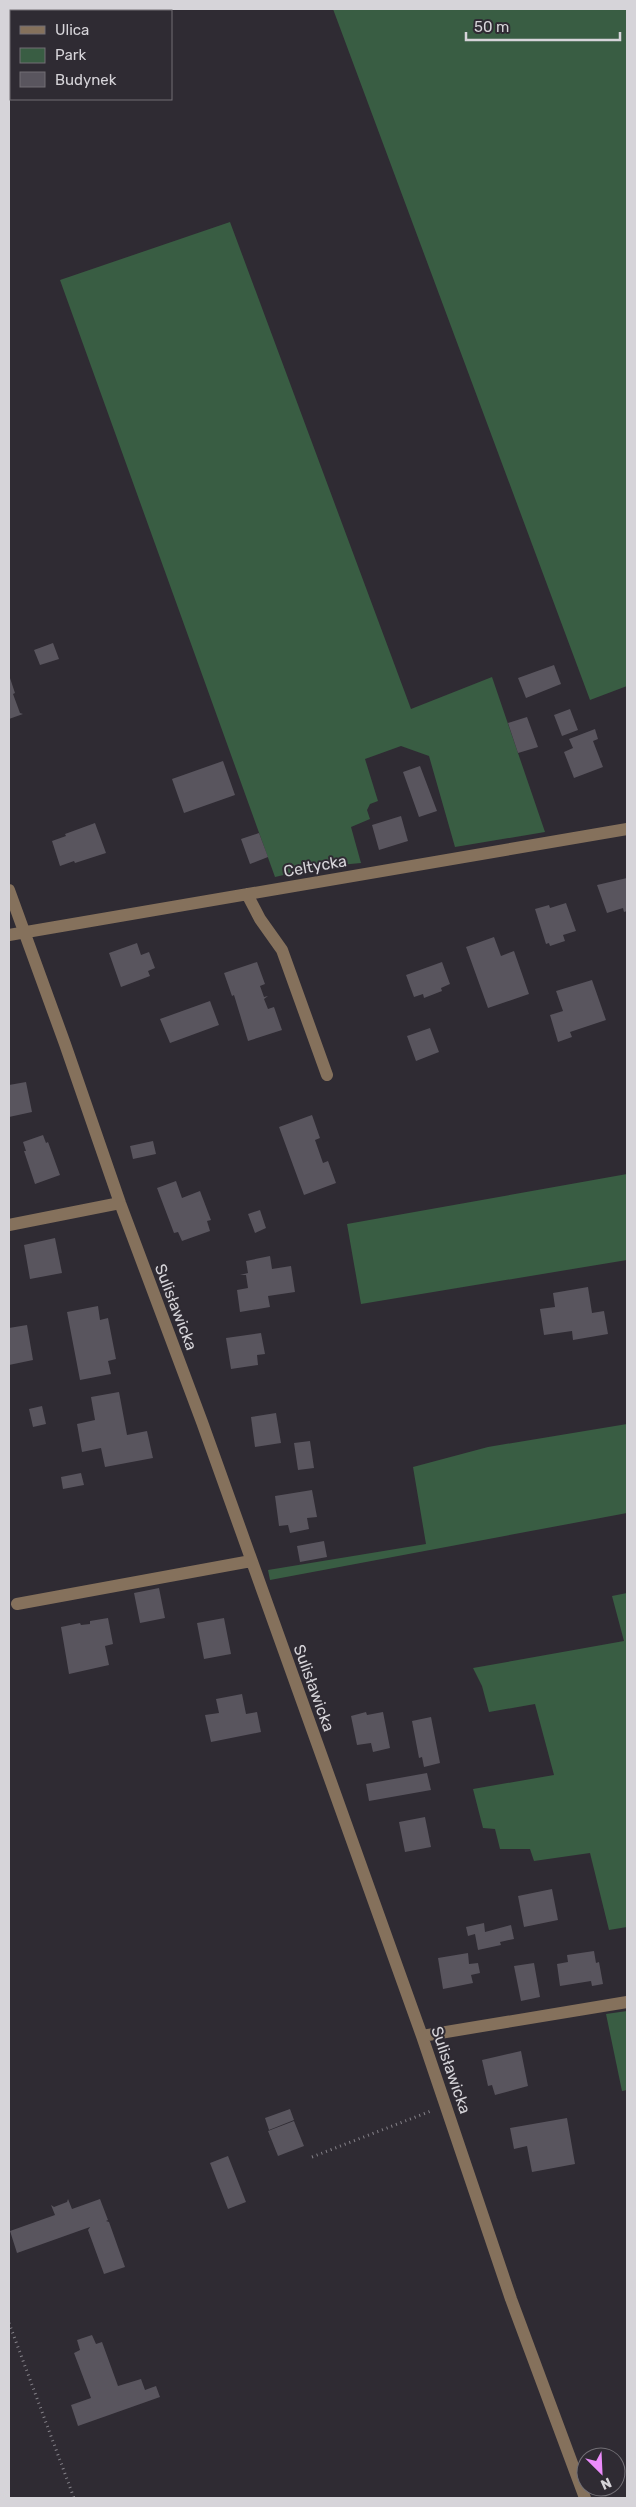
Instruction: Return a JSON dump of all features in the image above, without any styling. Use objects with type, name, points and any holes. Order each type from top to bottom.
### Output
[{"type":"street","name":"Celtycka","points":[[9,935],[627,829]]},
{"type":"street","name":"Sulisławicka","points":[[9,890],[120,1203],[422,2036],[511,2299],[585,2498]]},
{"type":"street","points":[[246,894],[260,919],[282,950],[327,1075]]},
{"type":"street","points":[[9,1225],[120,1203]]},
{"type":"street","points":[[17,1604],[251,1560]]},
{"type":"street","points":[[422,2036],[627,2002]]},
{"type":"path","points":[[312,2157],[446,2105]]},
{"type":"path","points":[[9,2323],[74,2498]]},
{"type":"green space","points":[[333,9],[627,9],[627,686],[590,700]]},
{"type":"green space","points":[[230,222],[411,709],[492,677],[545,832],[455,847],[429,756],[401,746],[365,759],[378,801],[370,804],[367,810],[370,819],[351,827],[361,863],[318,867],[275,877],[60,280]]},
{"type":"green space","points":[[627,1174],[627,1260],[361,1304],[347,1224]]},
{"type":"green space","points":[[627,1424],[627,1513],[270,1580],[268,1570],[426,1544],[413,1467],[488,1447]]},
{"type":"green space","points":[[627,1593],[627,1927],[609,1930],[590,1853],[534,1861],[530,1849],[500,1849],[495,1829],[483,1828],[473,1789],[554,1775],[535,1704],[489,1712],[482,1686],[473,1668],[624,1641],[612,1596]]},
{"type":"green space","points":[[627,2011],[627,2090],[622,2091],[606,2014]]},
{"type":"building","points":[[53,643],[59,659],[40,665],[34,650]]},
{"type":"building","points":[[554,665],[561,684],[526,698],[518,678]]},
{"type":"building","points":[[9,675],[15,693],[13,694],[20,713],[23,714],[9,719]]},
{"type":"building","points":[[570,709],[578,730],[562,736],[554,715]]},
{"type":"building","points":[[527,717],[538,747],[518,753],[508,723]]},
{"type":"building","points":[[595,729],[598,739],[593,741],[603,767],[574,778],[564,752],[573,748],[569,739]]},
{"type":"building","points":[[223,761],[235,795],[184,813],[172,779]]},
{"type":"building","points":[[420,766],[437,811],[419,817],[403,772]]},
{"type":"building","points":[[401,816],[408,841],[379,850],[372,825]]},
{"type":"building","points":[[95,823],[106,853],[60,866],[52,841]]},
{"type":"building","points":[[259,833],[268,857],[250,864],[241,839]]},
{"type":"building","points":[[627,878],[627,911],[624,912],[623,908],[607,913],[597,885]]},
{"type":"building","points":[[566,903],[576,931],[563,935],[565,941],[550,946],[549,943],[546,944],[535,909],[549,905],[550,908]]},
{"type":"building","points":[[494,937],[501,956],[514,951],[529,994],[488,1008],[466,947]]},
{"type":"building","points":[[137,943],[141,955],[149,952],[155,968],[148,971],[150,976],[121,987],[109,953]]},
{"type":"building","points":[[257,962],[265,984],[260,986],[264,997],[268,996],[264,999],[268,1009],[274,1007],[282,1030],[248,1041],[234,995],[232,996],[224,973]]},
{"type":"building","points":[[442,962],[450,984],[441,988],[442,991],[424,998],[423,994],[414,997],[406,975]]},
{"type":"building","points":[[592,980],[606,1020],[570,1032],[572,1037],[558,1042],[550,1015],[563,1011],[556,991]]},
{"type":"building","points":[[210,1001],[219,1025],[170,1043],[160,1019]]},
{"type":"building","points":[[430,1028],[439,1052],[416,1061],[407,1036]]},
{"type":"building","points":[[26,1082],[32,1112],[9,1117],[9,1085]]},
{"type":"building","points":[[312,1115],[320,1138],[315,1140],[323,1163],[328,1161],[336,1183],[304,1195],[279,1127]]},
{"type":"building","points":[[43,1135],[46,1143],[48,1142],[60,1175],[35,1184],[24,1151],[26,1151],[23,1142]]},
{"type":"building","points":[[153,1141],[156,1154],[133,1159],[130,1146]]},
{"type":"building","points":[[176,1181],[182,1198],[200,1191],[211,1220],[207,1221],[210,1231],[182,1241],[178,1232],[174,1233],[157,1188]]},
{"type":"building","points":[[260,1210],[266,1228],[255,1233],[248,1214]]},
{"type":"building","points":[[55,1238],[62,1273],[30,1279],[24,1245]]},
{"type":"building","points":[[270,1256],[272,1269],[291,1266],[295,1292],[268,1296],[270,1307],[240,1312],[237,1290],[248,1288],[246,1275],[240,1275],[248,1273],[246,1261]]},
{"type":"building","points":[[588,1287],[592,1313],[604,1311],[608,1334],[573,1340],[572,1331],[544,1335],[540,1309],[555,1307],[553,1293]]},
{"type":"building","points":[[98,1306],[100,1320],[108,1318],[116,1359],[108,1361],[111,1374],[80,1380],[67,1312]]},
{"type":"building","points":[[27,1325],[33,1360],[9,1365],[9,1328]]},
{"type":"building","points":[[261,1333],[265,1354],[257,1355],[258,1365],[231,1369],[226,1338]]},
{"type":"building","points":[[119,1392],[127,1435],[147,1431],[153,1458],[105,1467],[101,1448],[82,1452],[77,1424],[95,1420],[91,1397]]},
{"type":"building","points":[[42,1406],[46,1424],[33,1427],[29,1409]]},
{"type":"building","points":[[276,1413],[281,1443],[255,1447],[251,1417]]},
{"type":"building","points":[[310,1441],[314,1468],[298,1470],[294,1443]]},
{"type":"building","points":[[81,1473],[84,1485],[63,1489],[61,1477]]},
{"type":"building","points":[[312,1490],[317,1517],[307,1518],[309,1529],[290,1533],[288,1525],[279,1526],[275,1496]]},
{"type":"building","points":[[324,1541],[327,1557],[300,1562],[297,1546]]},
{"type":"building","points":[[159,1588],[165,1618],[140,1623],[134,1593]]},
{"type":"building","points":[[108,1618],[113,1644],[105,1646],[109,1665],[69,1674],[61,1627],[80,1623],[81,1625],[90,1624],[90,1621]]},
{"type":"building","points":[[224,1618],[231,1654],[204,1659],[197,1623]]},
{"type":"building","points":[[242,1694],[246,1714],[257,1712],[261,1732],[211,1742],[205,1715],[219,1713],[216,1699]]},
{"type":"building","points":[[366,1712],[367,1715],[383,1712],[390,1748],[373,1752],[371,1743],[357,1745],[351,1716]]},
{"type":"building","points":[[431,1717],[440,1763],[424,1767],[422,1757],[419,1758],[412,1721]]},
{"type":"building","points":[[427,1773],[431,1790],[369,1801],[366,1784]]},
{"type":"building","points":[[425,1817],[431,1847],[405,1852],[399,1822]]},
{"type":"building","points":[[552,1889],[558,1920],[524,1927],[518,1896]]},
{"type":"building","points":[[484,1923],[485,1932],[511,1925],[514,1939],[500,1942],[501,1945],[478,1950],[475,1934],[468,1936],[466,1927]]},
{"type":"building","points":[[594,1951],[596,1963],[599,1962],[603,1984],[592,1986],[591,1981],[560,1986],[557,1964],[568,1962],[567,1955]]},
{"type":"building","points":[[468,1953],[469,1964],[478,1963],[480,1973],[471,1975],[473,1983],[443,1989],[438,1958]]},
{"type":"building","points":[[534,1963],[540,1997],[521,2001],[514,1966]]},
{"type":"building","points":[[521,2051],[528,2086],[495,2095],[492,2085],[488,2086],[482,2060]]},
{"type":"building","points":[[290,2109],[294,2120],[269,2130],[265,2118]]},
{"type":"building","points":[[567,2118],[575,2164],[532,2172],[527,2146],[514,2149],[510,2128]]},
{"type":"building","points":[[294,2121],[304,2146],[278,2156],[268,2131]]},
{"type":"building","points":[[228,2156],[246,2202],[228,2209],[210,2163]]},
{"type":"building","points":[[68,2199],[72,2209],[100,2199],[108,2220],[106,2221],[109,2222],[125,2267],[104,2274],[88,2230],[90,2227],[17,2253],[10,2231],[55,2215],[51,2205],[54,2207],[67,2202]]},
{"type":"building","points":[[92,2335],[96,2344],[102,2342],[118,2386],[141,2379],[145,2390],[156,2386],[160,2397],[78,2426],[71,2405],[91,2398],[74,2353],[80,2350],[77,2340]]}]
